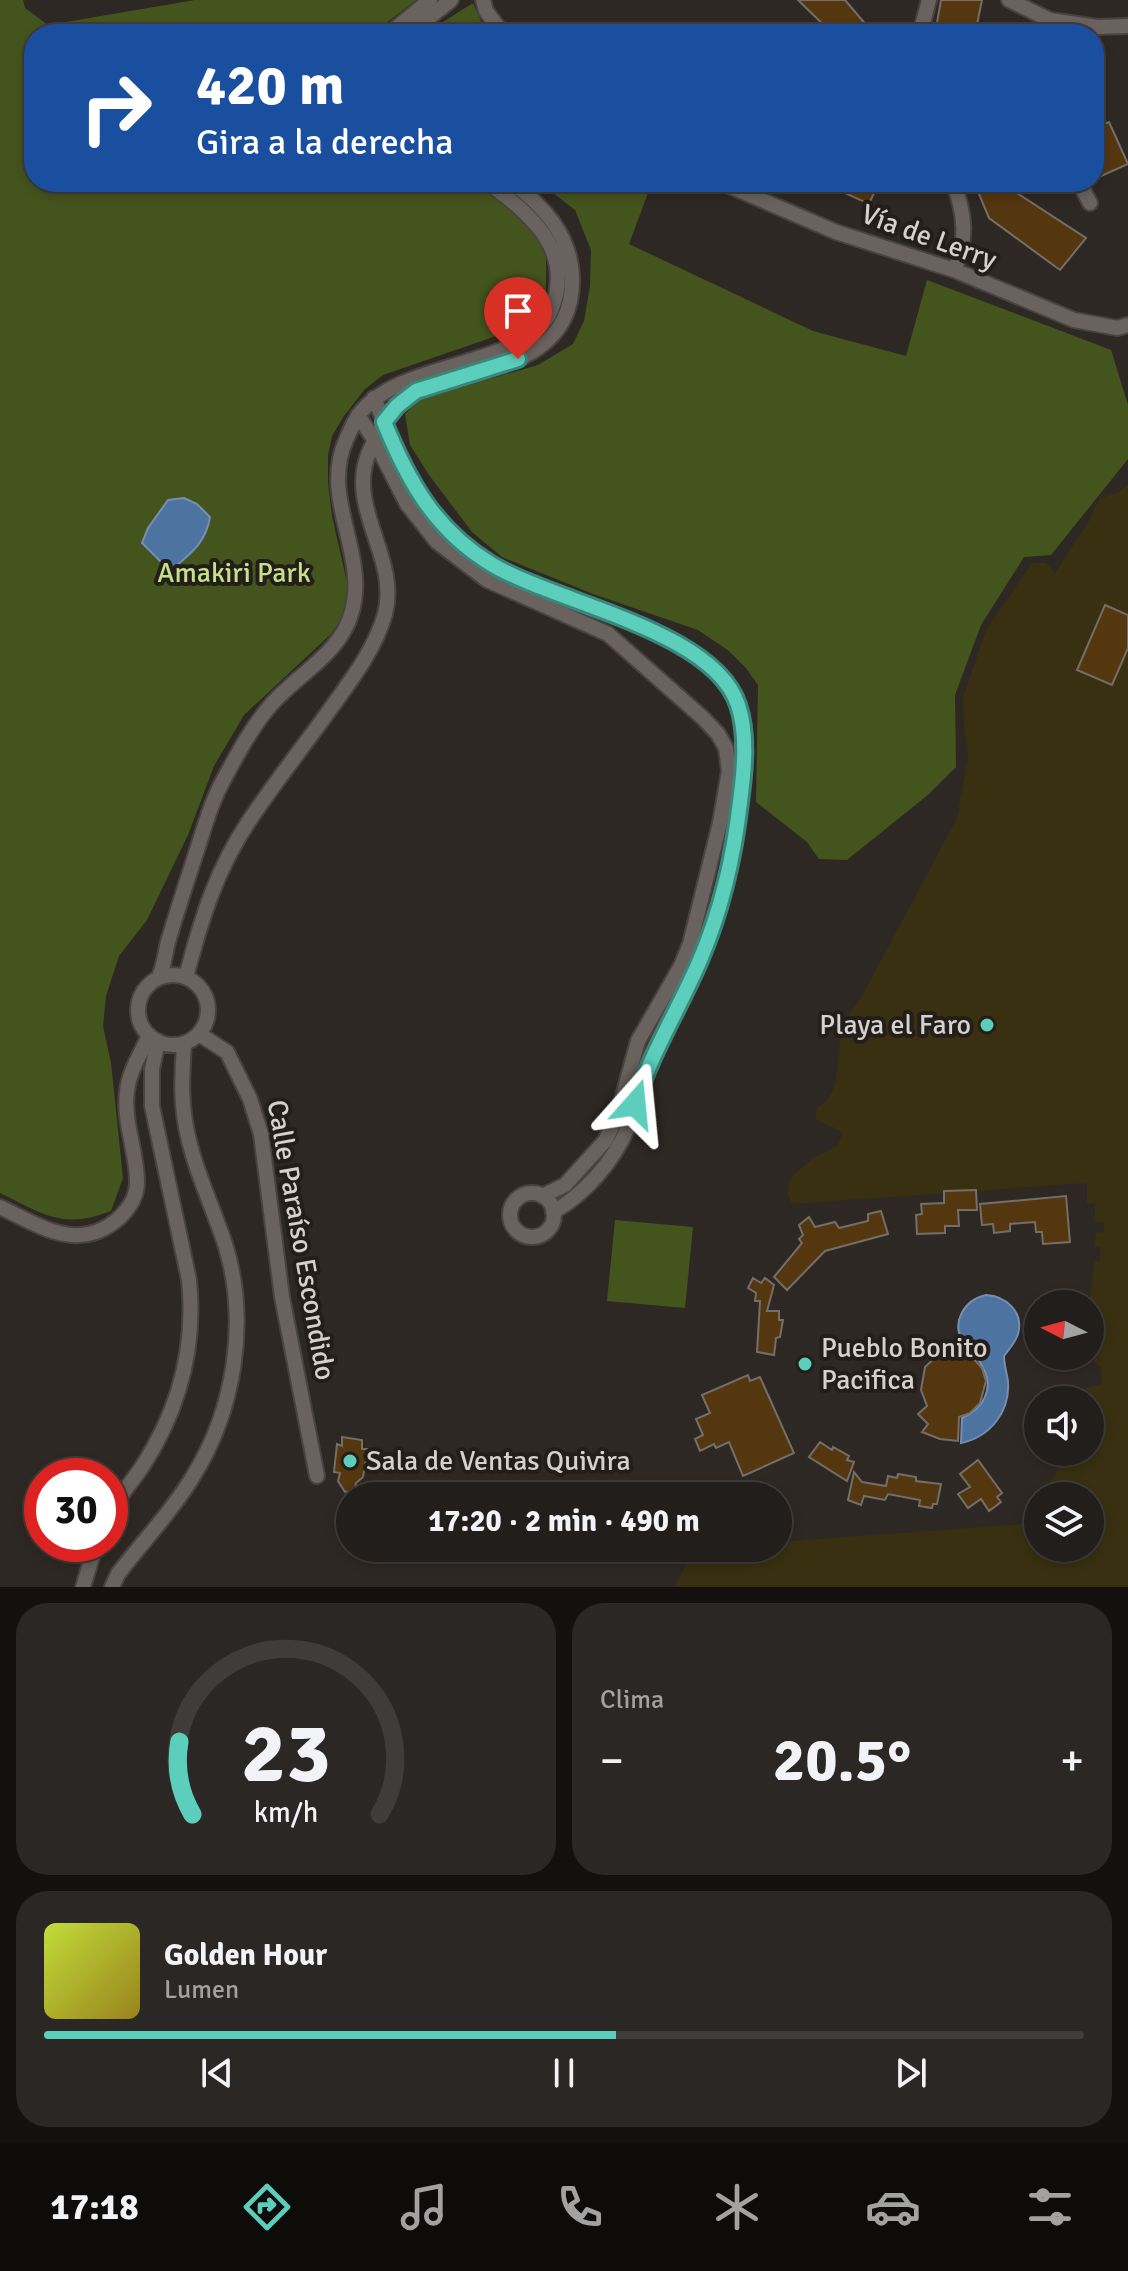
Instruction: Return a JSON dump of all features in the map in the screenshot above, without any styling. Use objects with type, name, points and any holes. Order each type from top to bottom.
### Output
[{"type":"street","points":[[401,24],[430,0]]},
{"type":"street","points":[[421,24],[451,0]]},
{"type":"street","points":[[483,0],[486,11],[496,24]]},
{"type":"street","points":[[923,24],[929,0]]},
{"type":"street","points":[[1009,0],[1046,24]]},
{"type":"street","points":[[1104,27],[1128,26]]},
{"type":"street","points":[[159,977],[186,977],[196,983],[208,1002],[205,1024],[199,1034],[184,1043],[167,1044],[154,1038],[142,1026],[139,1004],[143,993],[159,977],[206,821],[223,780],[268,708],[321,658],[350,620],[355,597],[355,567],[337,485],[341,451],[358,415],[374,398],[423,373],[516,344],[540,327],[550,313],[557,276],[550,242],[540,227],[500,192]]},
{"type":"street","points":[[186,977],[209,898],[234,846],[274,785],[356,673],[379,630],[387,604],[387,572],[363,498],[363,489],[365,464],[384,422],[397,406],[416,391],[518,359],[552,338],[565,319],[572,285],[569,255],[555,223],[522,192]]},
{"type":"street","name":"Vía de Lerry","points":[[743,192],[836,232],[954,270],[1074,320],[1095,326],[1126,326]]},
{"type":"street","points":[[954,270],[963,250],[964,232],[957,192]]},
{"type":"street","points":[[1084,192],[1090,203]]},
{"type":"street","points":[[374,398],[397,453],[432,513],[470,549],[514,576],[683,647],[724,679],[738,705],[743,741],[740,800],[727,874],[705,948],[653,1053],[620,1145],[582,1191],[553,1212]]},
{"type":"street","points":[[358,415],[407,504],[437,542],[487,580],[608,634],[703,718],[726,748],[729,771],[720,823],[690,944],[681,966],[638,1041],[618,1114],[605,1141],[569,1182],[542,1196]]},
{"type":"street","name":"Calle Paraíso Escondido","points":[[199,1034],[227,1052],[240,1074],[261,1134],[282,1297],[317,1476]]},
{"type":"street","points":[[0,1207],[53,1233],[81,1236],[99,1232],[130,1208],[137,1191],[137,1180],[128,1134],[129,1076],[154,1038]]},
{"type":"street","points":[[128,1487],[169,1419],[188,1360],[192,1304],[152,1106],[154,1038]]},
{"type":"street","points":[[112,1587],[131,1557],[178,1499],[203,1459],[226,1405],[235,1353],[232,1275],[188,1135],[183,1106],[184,1043]]},
{"type":"street","points":[[528,1194],[542,1196],[553,1212],[553,1219],[547,1231],[536,1237],[523,1235],[513,1226],[510,1212],[516,1200],[528,1194]]},
{"type":"street","points":[[83,1587],[91,1562]]},
{"type":"green space","name":"Amakiri Park","points":[[0,0],[23,0],[25,8],[47,24],[24,24],[24,192],[489,192],[515,212],[535,233],[546,251],[546,294],[534,315],[511,331],[383,375],[365,389],[344,416],[332,436],[328,455],[332,516],[349,591],[343,616],[331,634],[244,715],[214,766],[188,835],[147,920],[119,956],[106,996],[103,1026],[111,1063],[123,1178],[111,1211],[94,1217],[66,1219],[41,1213],[0,1193]]},
{"type":"green space","points":[[195,0],[416,0],[385,24],[54,24]]},
{"type":"green space","points":[[473,3],[482,24],[440,24]]},
{"type":"green space","points":[[552,192],[648,192],[629,244],[813,331],[906,356],[927,280],[1111,350],[1128,405],[1128,459],[1051,555],[1024,557],[981,625],[955,695],[956,767],[929,794],[847,860],[819,859],[807,842],[756,802],[758,685],[729,651],[698,630],[593,594],[502,557],[472,532],[410,445],[405,414],[420,399],[538,365],[573,344],[584,321],[590,286],[591,250],[575,210]]},
{"type":"green space","points":[[615,1220],[693,1227],[685,1308],[607,1301]]},
{"type":"sand","name":"Playa el Faro","points":[[1128,485],[1128,1587],[675,1587],[687,1562],[792,1562],[792,1541],[1024,1524],[1024,1562],[1104,1562],[1104,1482],[1051,1482],[1061,1466],[1104,1466],[1104,1386],[1094,1386],[1102,1384],[1101,1370],[1104,1370],[1104,1290],[1091,1290],[1095,1261],[1100,1261],[1101,1247],[1094,1246],[1096,1233],[1104,1232],[1104,1222],[1095,1222],[1095,1204],[1087,1203],[1087,1183],[792,1204],[788,1195],[791,1177],[811,1160],[837,1146],[842,1135],[841,1131],[815,1119],[817,1108],[831,1095],[834,1087],[843,1028],[957,818],[968,758],[962,700],[986,630],[1032,563],[1046,563],[1055,573],[1090,519],[1099,499]]},
{"type":"water","points":[[184,498],[197,504],[210,517],[201,541],[170,571],[142,543],[148,528],[168,500]]},
{"type":"water","points":[[986,1295],[1000,1298],[1012,1307],[1018,1319],[1018,1334],[1004,1356],[1008,1393],[1002,1413],[981,1435],[961,1443],[962,1418],[981,1404],[988,1384],[981,1364],[960,1335],[959,1320],[971,1302]]},
{"type":"building","points":[[798,0],[845,0],[865,24],[823,24]]},
{"type":"building","points":[[941,0],[982,0],[977,24],[937,24]]},
{"type":"building","points":[[1109,122],[1128,164],[1104,175],[1104,124]]},
{"type":"building","points":[[843,192],[874,192],[869,204]]},
{"type":"building","points":[[978,192],[1017,192],[1086,238],[1060,270],[989,218]]},
{"type":"building","points":[[1105,605],[1128,615],[1128,648],[1112,685],[1077,670]]},
{"type":"building","points":[[976,1190],[977,1210],[958,1210],[959,1226],[945,1226],[945,1233],[917,1234],[916,1215],[922,1214],[921,1204],[944,1203],[944,1191]]},
{"type":"building","points":[[1066,1196],[1070,1242],[1043,1244],[1042,1232],[1036,1232],[1035,1222],[1010,1224],[1010,1231],[994,1233],[993,1224],[982,1225],[980,1204]]},
{"type":"building","points":[[881,1211],[888,1234],[825,1251],[787,1290],[774,1277],[802,1243],[799,1225],[809,1217],[815,1227],[835,1222],[839,1228],[868,1221],[868,1214]]},
{"type":"building","points":[[753,1278],[761,1283],[765,1278],[774,1285],[767,1311],[779,1311],[779,1320],[783,1320],[774,1355],[757,1352],[760,1301],[755,1301],[756,1293],[748,1288]]},
{"type":"building","points":[[951,1351],[973,1358],[982,1368],[986,1381],[980,1403],[970,1413],[959,1417],[958,1441],[940,1439],[922,1432],[928,1424],[918,1414],[927,1406],[921,1390],[925,1367],[938,1355]]},
{"type":"building","points":[[748,1375],[750,1381],[760,1377],[794,1453],[743,1476],[729,1442],[716,1448],[714,1444],[700,1451],[695,1439],[703,1435],[696,1419],[710,1413],[702,1395]]},
{"type":"building","name":"Sala de Ventas Quivira","points":[[342,1437],[362,1440],[362,1449],[368,1449],[363,1477],[357,1482],[339,1482],[340,1473],[334,1472],[337,1444],[342,1446]]},
{"type":"building","points":[[820,1442],[849,1456],[847,1460],[854,1462],[847,1481],[809,1457]]},
{"type":"building","points":[[978,1460],[1002,1493],[997,1497],[1001,1502],[989,1511],[981,1499],[968,1508],[958,1494],[970,1487],[960,1474]]},
{"type":"building","points":[[854,1472],[862,1482],[886,1486],[888,1476],[897,1478],[898,1474],[916,1477],[916,1481],[941,1484],[937,1504],[933,1504],[932,1508],[919,1506],[920,1500],[888,1494],[885,1500],[864,1496],[861,1505],[848,1500]]},
{"type":"place","name":"Playa el Faro","points":[[987,1025]]},
{"type":"place","name":"Pueblo Bonito Pacifica","points":[[805,1364]]},
{"type":"place","name":"Sala de Ventas Quivira","points":[[350,1461]]},
{"type":"route","points":[[518,359],[416,391],[397,406],[384,422],[410,478],[432,513],[450,533],[491,564],[665,637],[712,667],[733,694],[742,723],[740,800],[727,874],[701,958],[653,1053],[635,1104]]}]
